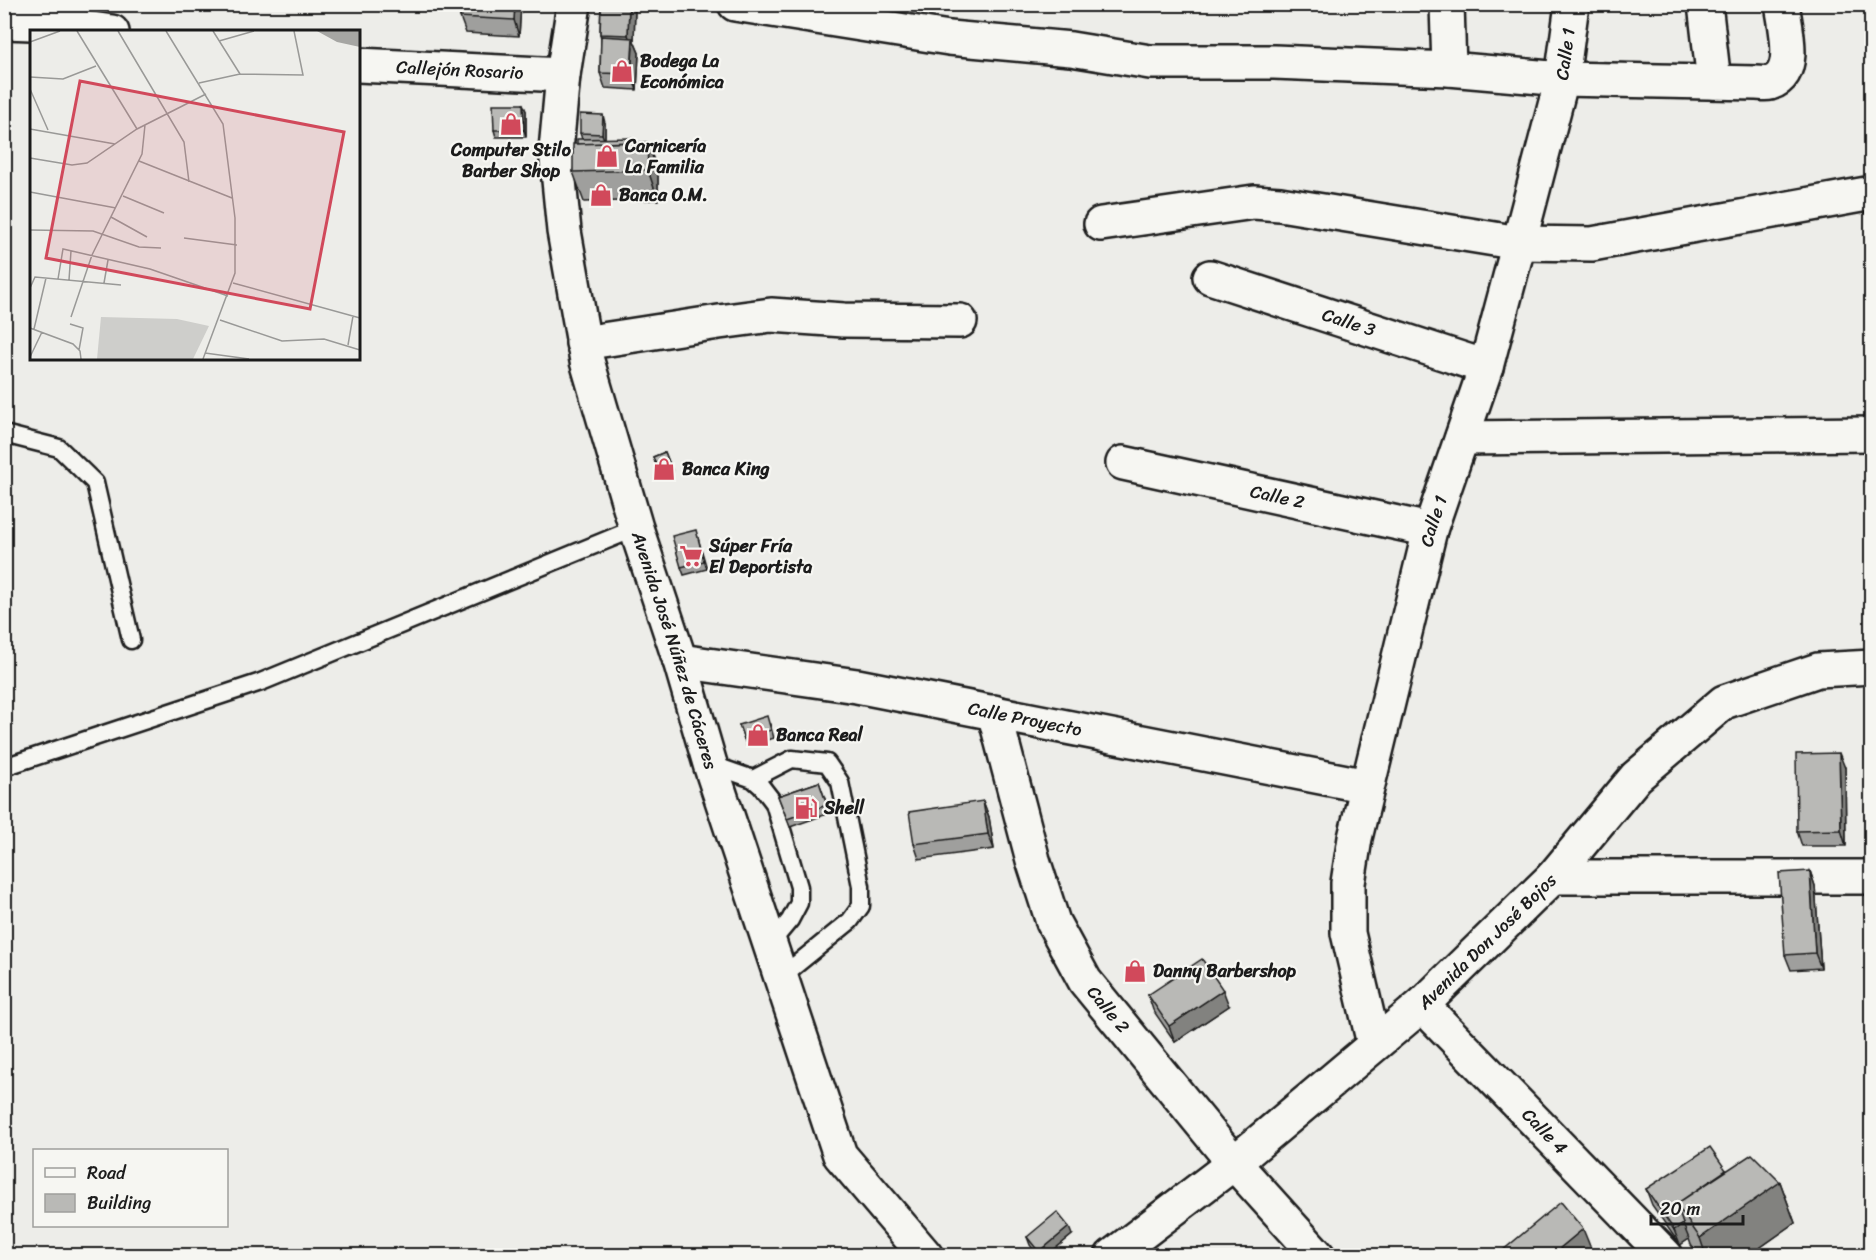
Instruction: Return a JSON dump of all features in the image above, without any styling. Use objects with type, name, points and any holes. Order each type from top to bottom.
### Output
[{"type":"street","name":"Avenida José Núñez de Cáceres","points":[[574,4],[563,75],[556,150],[564,231],[583,343],[636,528],[680,661],[710,764],[840,1155],[926,1256]]},
{"type":"street","points":[[735,4],[949,38],[1071,49],[1150,62],[1274,62],[1449,69],[1562,79],[1770,83],[1782,76],[1788,65],[1782,4]]},
{"type":"street","points":[[1447,4],[1449,69]]},
{"type":"street","name":"Calle 1","points":[[1374,1044],[1348,933],[1348,883],[1355,838],[1430,530],[1486,368],[1520,243],[1562,79],[1572,4]]},
{"type":"street","points":[[1705,4],[1714,82]]},
{"type":"street","points":[[4,22],[59,24],[99,30]]},
{"type":"street","name":"Callejón Rosario","points":[[360,65],[563,75]]},
{"type":"street","points":[[1101,224],[1254,202],[1280,204],[1520,243],[1601,243],[1872,193]]},
{"type":"street","name":"Calle 3","points":[[1210,278],[1486,368]]},
{"type":"street","points":[[583,343],[771,315],[844,320],[960,321]]},
{"type":"street","points":[[1462,438],[1872,434]]},
{"type":"street","name":"Calle 2","points":[[1123,464],[1430,530]]},
{"type":"street","name":"Calle Proyecto","points":[[680,661],[857,686],[1367,786]]},
{"type":"street","name":"Avenida Don José Bojos","points":[[1112,1256],[1234,1163],[1422,1005],[1553,876],[1636,777],[1724,702],[1818,670],[1872,667]]},
{"type":"street","name":"Calle 2","points":[[994,712],[1032,860],[1053,922],[1085,981],[1234,1163],[1318,1256]]},
{"type":"street","points":[[1553,876],[1872,877]]},
{"type":"street","name":"Calle 4","points":[[1422,1005],[1666,1256]]},
{"type":"lane","points":[[4,434],[59,448],[95,483],[131,640]]},
{"type":"lane","points":[[4,767],[261,682],[636,528]]},
{"type":"lane","points":[[753,779],[792,759],[827,764],[840,782],[861,886],[861,906],[850,921],[781,977]]},
{"type":"lane","points":[[710,764],[753,779],[774,803],[799,887],[799,903],[790,920],[770,944]]},
{"type":"building","points":[[461,4],[515,4],[514,20],[460,17]]},
{"type":"building","points":[[601,4],[629,4],[628,35],[600,34]]},
{"type":"building","points":[[601,36],[633,38],[631,74],[600,73]]},
{"type":"building","name":"Computer Stilo Barber Shop","points":[[493,104],[523,104],[524,130],[494,130]]},
{"type":"building","points":[[580,114],[603,115],[602,134],[580,133]]},
{"type":"building","points":[[631,138],[631,142],[577,144],[577,139]]},
{"type":"building","points":[[647,142],[648,170],[573,172],[573,144]]},
{"type":"building","points":[[665,452],[670,465],[658,470],[653,457]]},
{"type":"building","name":"Súper Fría El Deportista","points":[[696,530],[704,561],[681,567],[672,536]]},
{"type":"building","points":[[767,716],[771,730],[744,739],[739,725]]},
{"type":"building","points":[[1839,753],[1841,830],[1797,831],[1796,754]]},
{"type":"building","name":"Shell","points":[[819,782],[827,805],[787,819],[778,796]]},
{"type":"building","points":[[983,801],[988,834],[914,844],[909,812]]},
{"type":"building","points":[[1810,871],[1815,953],[1785,955],[1779,873]]},
{"type":"building","points":[[1202,959],[1223,990],[1169,1026],[1148,995]]},
{"type":"building","points":[[1710,1147],[1726,1170],[1676,1204],[1683,1224],[1674,1230],[1646,1189]]},
{"type":"building","points":[[1752,1154],[1780,1182],[1700,1238],[1676,1204]]},
{"type":"building","points":[[1561,1202],[1583,1229],[1560,1248],[1567,1256],[1496,1256]]},
{"type":"building","points":[[1057,1212],[1069,1227],[1039,1252],[1027,1237]]},
{"type":"place","name":"Bodega La Económica","points":[[622,71]]},
{"type":"place","name":"Computer Stilo Barber Shop","points":[[511,124]]},
{"type":"place","name":"Carnicería La Familia","points":[[607,156]]},
{"type":"place","name":"Banca O.M.","points":[[601,195]]},
{"type":"place","name":"Banca King","points":[[664,469]]},
{"type":"place","name":"Súper Fría El Deportista","points":[[691,556]]},
{"type":"place","name":"Banca Real","points":[[758,735]]},
{"type":"place","name":"Shell","points":[[806,808]]},
{"type":"place","name":"Danny Barbershop","points":[[1135,971]]}]
